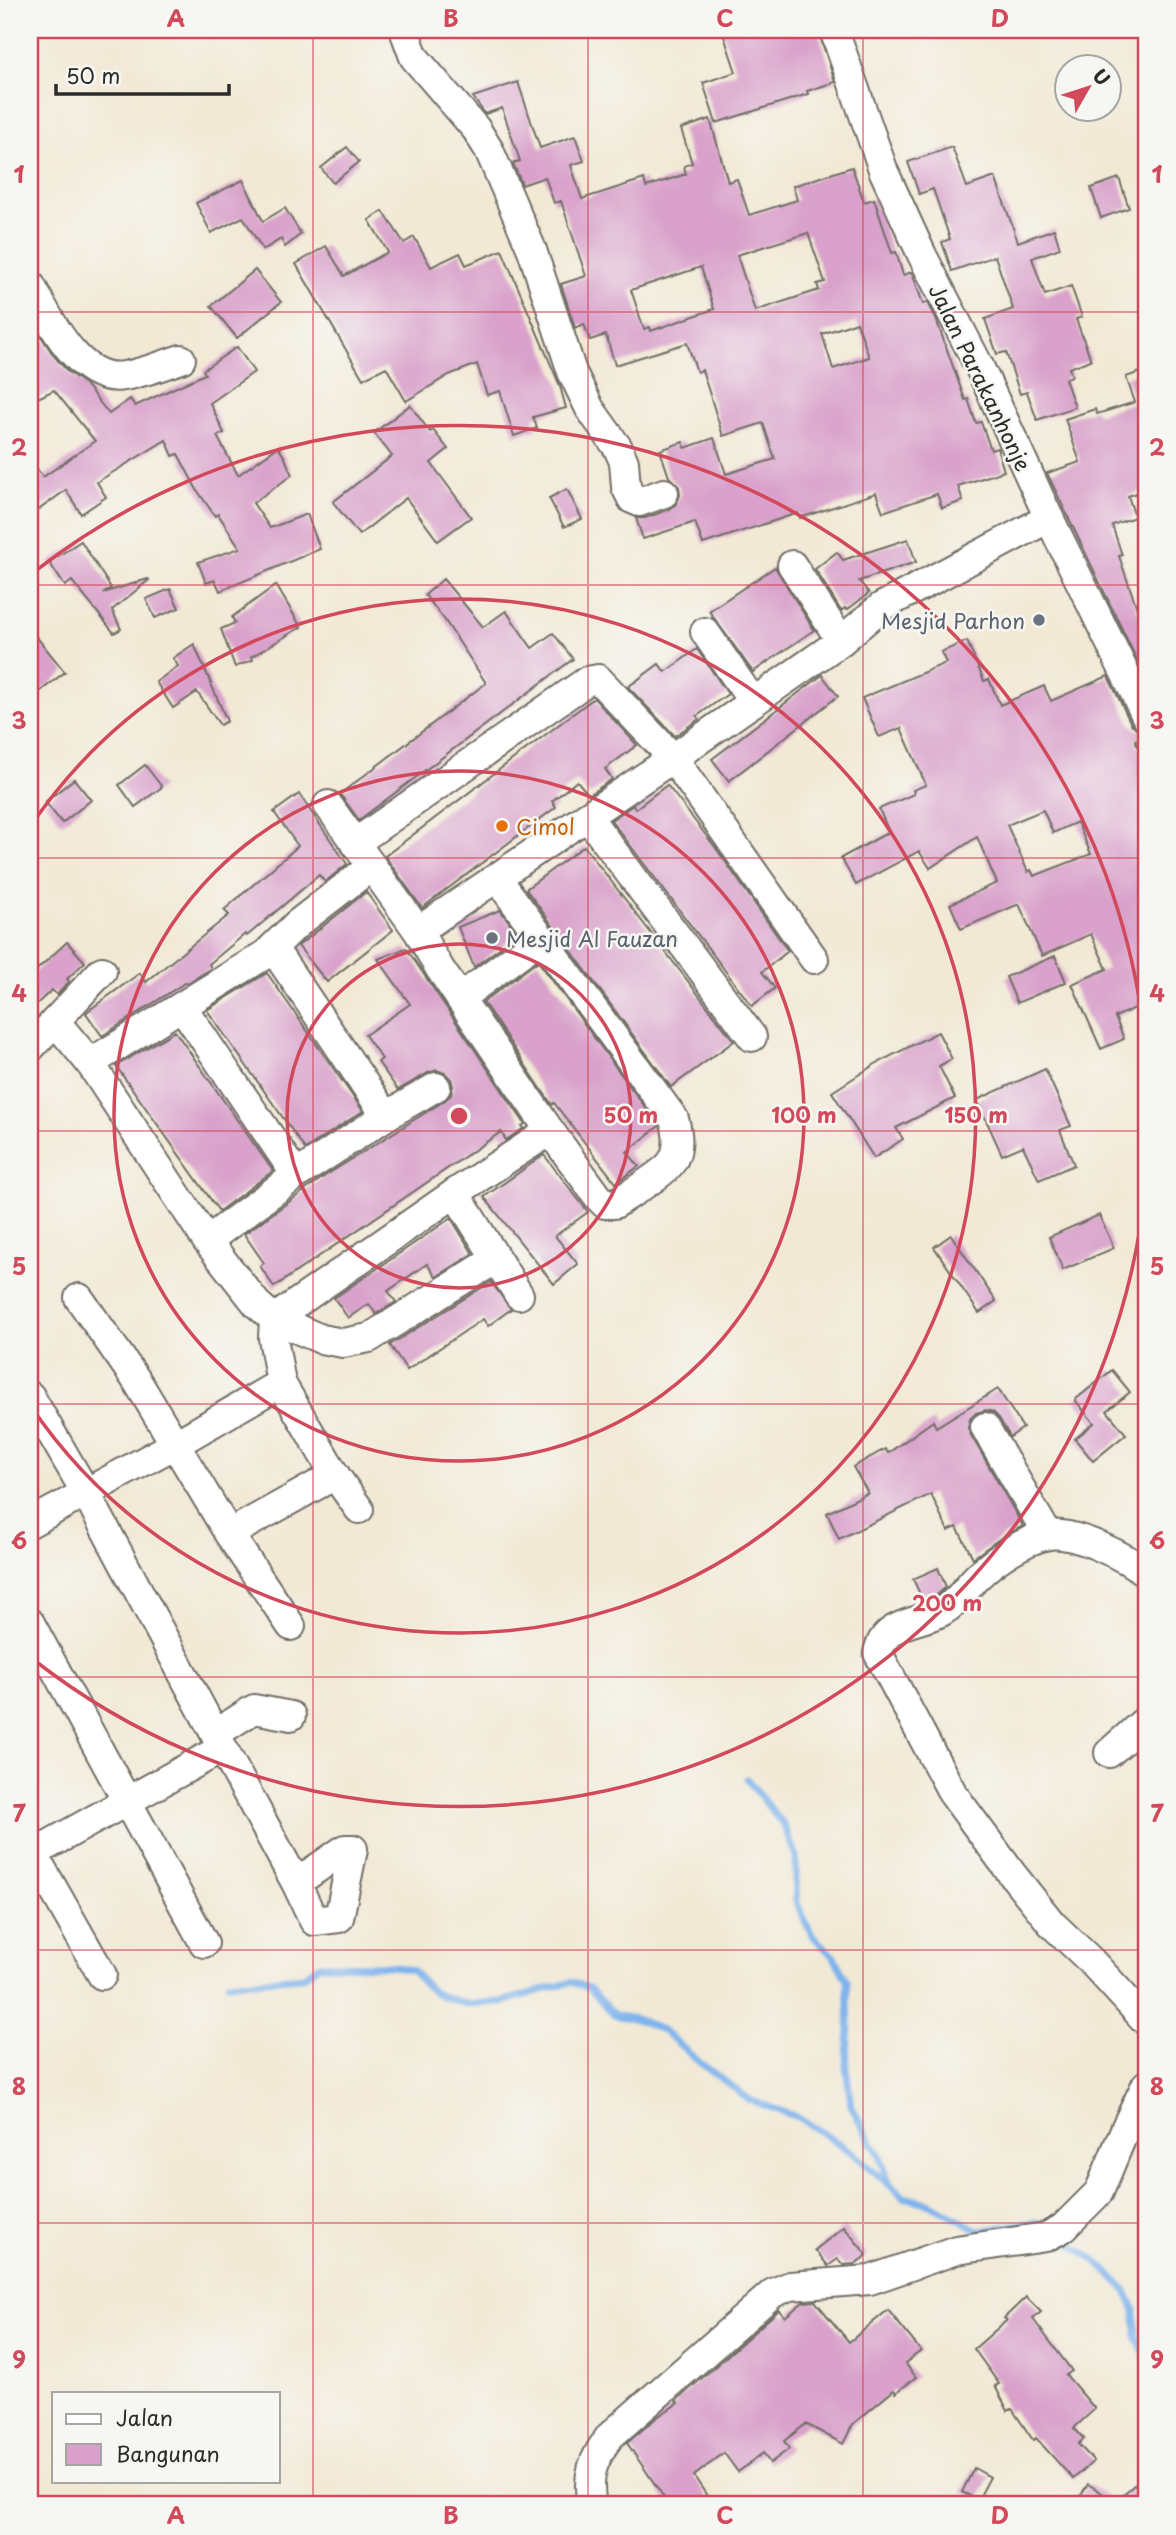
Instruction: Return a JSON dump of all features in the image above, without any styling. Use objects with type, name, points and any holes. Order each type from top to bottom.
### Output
[{"type":"street","points":[[404,30],[414,57],[476,129],[489,150],[532,250],[572,372],[590,409],[618,448],[624,462],[626,487],[632,499],[651,498]]},
{"type":"street","name":"Jalan Parakanhonje","points":[[834,30],[884,172],[1146,716]]},
{"type":"street","points":[[30,284],[69,348],[83,362],[102,374],[124,376],[181,359]]},
{"type":"street","points":[[418,931],[841,641],[890,601],[1049,518]]},
{"type":"street","points":[[792,565],[841,641]]},
{"type":"street","points":[[705,632],[753,702]]},
{"type":"street","points":[[355,843],[593,679],[602,682],[673,758],[814,960]]},
{"type":"street","points":[[328,805],[418,931],[460,998],[598,1198],[610,1205],[615,1204],[670,1164],[676,1150],[678,1133],[674,1119],[497,878]]},
{"type":"street","points":[[587,816],[752,1037]]},
{"type":"street","points":[[90,1063],[183,1008],[273,948],[297,924],[372,866]]},
{"type":"street","points":[[460,998],[541,938]]},
{"type":"street","points":[[273,948],[386,1116]]},
{"type":"street","points":[[30,1048],[102,971]]},
{"type":"street","points":[[183,1008],[296,1175]]},
{"type":"street","points":[[55,1021],[90,1063],[207,1241],[257,1304],[274,1319],[321,1339],[343,1343],[369,1338],[496,1259]]},
{"type":"street","points":[[207,1241],[296,1175],[436,1087]]},
{"type":"street","points":[[359,1509],[335,1475],[281,1382],[272,1338],[274,1319],[455,1193],[550,1131]]},
{"type":"street","points":[[455,1193],[519,1295]]},
{"type":"street","points":[[79,1298],[136,1381],[229,1534],[290,1626]]},
{"type":"street","points":[[30,1523],[174,1445],[281,1382]]},
{"type":"street","points":[[30,1396],[86,1493],[296,1883]]},
{"type":"street","points":[[985,1427],[1048,1535]]},
{"type":"street","points":[[229,1534],[335,1475]]},
{"type":"street","points":[[1146,1573],[1138,1566],[1102,1548],[1066,1536],[1048,1535],[1017,1548],[978,1576],[963,1595],[942,1611],[888,1632],[880,1640],[878,1653],[953,1794],[1052,1924],[1091,1961],[1146,2021]]},
{"type":"street","points":[[30,1622],[204,1943]]},
{"type":"street","points":[[102,1975],[31,1852],[129,1802],[219,1741],[254,1709],[291,1716]]},
{"type":"street","points":[[1109,1753],[1146,1720]]},
{"type":"street","points":[[592,2505],[590,2475],[596,2455],[610,2435],[774,2293],[790,2286],[870,2280],[956,2250],[1054,2233],[1099,2192],[1146,2085]]},
{"type":"building","points":[[722,30],[818,30],[835,82],[807,91],[808,94],[716,123],[703,83],[736,72]]},
{"type":"building","points":[[518,82],[540,148],[575,136],[584,161],[571,165],[582,199],[644,179],[646,187],[686,174],[684,166],[692,163],[681,129],[710,119],[728,182],[737,179],[749,215],[797,200],[793,186],[852,167],[864,202],[874,199],[892,253],[896,252],[903,275],[912,272],[923,304],[928,302],[965,400],[968,399],[976,423],[981,422],[991,450],[997,448],[1004,471],[958,486],[963,501],[942,508],[937,494],[883,512],[876,493],[800,518],[798,513],[703,544],[695,522],[643,539],[636,518],[645,518],[670,509],[677,503],[680,495],[679,487],[669,477],[660,450],[683,442],[685,448],[714,438],[726,474],[775,459],[763,423],[723,436],[702,370],[697,372],[687,343],[615,365],[606,335],[590,340],[584,324],[575,328],[561,284],[586,276],[561,201],[554,203],[545,177],[522,185],[513,163],[520,161],[502,108],[485,114],[473,97]],"holes":[[[808,233],[825,282],[817,284],[819,290],[755,311],[737,255]],[[701,267],[714,309],[651,331],[650,327],[644,329],[631,290]],[[857,322],[869,357],[833,369],[822,334]]]},
{"type":"building","points":[[347,147],[359,162],[333,183],[321,168]]},
{"type":"building","points":[[952,147],[967,187],[995,177],[1018,242],[1054,229],[1060,248],[1032,258],[1045,295],[1071,286],[1082,317],[1076,319],[1091,360],[1069,368],[1072,376],[1065,379],[1075,407],[1037,420],[1027,392],[1020,394],[1006,352],[997,354],[985,319],[1013,309],[995,256],[952,271],[942,242],[950,239],[933,189],[919,194],[908,162]]},
{"type":"building","points":[[1119,178],[1129,208],[1101,218],[1091,188]]},
{"type":"building","points":[[243,180],[263,221],[285,208],[301,234],[285,247],[281,239],[263,250],[243,217],[211,233],[196,203]]},
{"type":"building","points":[[383,211],[404,243],[414,237],[431,267],[460,253],[466,265],[502,250],[560,386],[566,408],[533,417],[537,428],[514,436],[500,391],[487,395],[477,364],[449,375],[406,401],[386,367],[363,379],[296,264],[326,246],[344,276],[388,252],[369,220]]},
{"type":"building","points":[[255,270],[281,302],[237,338],[211,306]]},
{"type":"building","points":[[35,327],[54,356],[68,372],[85,384],[109,414],[130,399],[135,406],[205,374],[203,370],[237,347],[254,372],[210,403],[224,433],[217,436],[238,475],[278,447],[292,475],[253,503],[270,528],[307,514],[320,549],[220,591],[215,580],[206,583],[198,562],[240,548],[218,514],[215,516],[197,490],[178,454],[173,456],[166,440],[97,482],[106,497],[81,514],[66,490],[37,511],[30,501],[30,459],[43,477],[95,441],[54,390],[30,402],[30,331]]},
{"type":"building","points":[[1146,370],[1146,490],[1128,496],[1135,517],[1112,525],[1122,555],[1119,556],[1140,617],[1146,615],[1146,679],[1047,473],[1080,462],[1065,419],[1095,409],[1097,414],[1135,402],[1126,377]]},
{"type":"building","points":[[410,405],[430,432],[433,430],[448,449],[431,463],[471,517],[438,541],[406,498],[359,535],[333,502],[392,456],[374,433]]},
{"type":"building","points":[[567,489],[582,519],[564,527],[549,498]]},
{"type":"building","points":[[908,539],[916,562],[859,581],[869,593],[847,610],[845,608],[841,611],[815,569],[837,552],[843,560]]},
{"type":"building","points":[[81,541],[111,588],[103,593],[149,580],[112,610],[121,629],[114,633],[72,581],[65,586],[49,562]]},
{"type":"building","points":[[775,567],[814,630],[753,672],[709,611]]},
{"type":"building","points":[[443,579],[483,627],[506,611],[532,648],[553,633],[573,659],[359,820],[340,794],[486,683],[425,595]]},
{"type":"building","points":[[276,585],[301,627],[251,657],[253,660],[235,667],[221,629],[235,623],[232,617]]},
{"type":"building","points":[[170,589],[179,608],[155,618],[146,599]]},
{"type":"building","points":[[30,629],[65,672],[38,693],[30,683]]},
{"type":"building","points":[[967,641],[984,681],[989,679],[1000,705],[1044,686],[1051,701],[1108,676],[1131,724],[1137,730],[1146,732],[1146,735],[1135,740],[1146,764],[1146,1003],[1115,1017],[1124,1039],[1101,1049],[1072,984],[1107,969],[1091,934],[1042,956],[1019,904],[961,929],[950,904],[997,883],[977,837],[930,868],[919,851],[856,885],[841,858],[889,832],[879,809],[914,794],[913,790],[926,785],[901,728],[879,737],[862,698],[946,663],[941,652]],"holes":[[[1043,810],[1053,833],[1077,822],[1091,854],[1034,876],[1031,870],[1028,872],[1007,825]]]},
{"type":"building","points":[[194,644],[227,721],[220,725],[197,692],[173,708],[156,682],[178,666],[173,658]]},
{"type":"building","points":[[697,649],[728,694],[675,736],[628,687],[659,664],[665,672]]},
{"type":"building","points":[[822,675],[838,696],[729,781],[712,759]]},
{"type":"building","points":[[594,698],[637,745],[605,769],[612,779],[589,795],[577,781],[552,801],[556,807],[422,908],[385,856]]},
{"type":"building","points":[[145,765],[162,787],[135,807],[119,785]]},
{"type":"building","points":[[74,779],[91,800],[62,823],[45,802]]},
{"type":"building","points":[[667,785],[715,847],[788,951],[762,972],[775,988],[752,1006],[611,820],[633,805],[635,809]]},
{"type":"building","points":[[299,794],[347,864],[325,882],[319,875],[247,936],[245,934],[209,964],[209,970],[102,1036],[86,1013],[88,1011],[140,973],[146,982],[229,915],[224,910],[298,846],[274,812]]},
{"type":"building","points":[[584,846],[734,1041],[671,1087],[526,889]]},
{"type":"building","points":[[366,892],[393,930],[327,982],[298,946]]},
{"type":"building","name":"Mesjid Al Fauzan","points":[[500,910],[518,934],[474,967],[458,927]]},
{"type":"building","points":[[67,942],[85,962],[67,979],[69,982],[57,995],[52,990],[30,1010],[30,976]]},
{"type":"building","points":[[406,948],[525,1124],[522,1126],[524,1128],[506,1140],[501,1132],[274,1287],[260,1266],[264,1263],[244,1234],[325,1176],[451,1095],[451,1079],[437,1070],[398,1090],[378,1062],[382,1059],[365,1035],[410,1004],[378,959]]},
{"type":"building","points":[[1055,956],[1066,982],[1017,1003],[1006,977]]},
{"type":"building","points":[[538,961],[659,1126],[627,1152],[639,1166],[616,1183],[554,1103],[552,1105],[483,1002]]},
{"type":"building","points":[[267,973],[363,1111],[305,1149],[207,1010]]},
{"type":"building","points":[[175,1031],[273,1171],[219,1211],[116,1066]]},
{"type":"building","points":[[938,1032],[952,1059],[939,1066],[955,1098],[896,1128],[903,1139],[874,1158],[832,1092],[877,1063]]},
{"type":"building","points":[[1045,1069],[1071,1126],[1060,1130],[1074,1165],[1039,1180],[1023,1146],[1002,1155],[977,1100]]},
{"type":"building","points":[[544,1155],[588,1212],[555,1236],[578,1264],[554,1284],[484,1197]]},
{"type":"building","points":[[1099,1215],[1114,1248],[1063,1270],[1049,1237]]},
{"type":"building","points":[[451,1218],[473,1254],[436,1277],[427,1264],[388,1291],[396,1302],[376,1314],[369,1304],[348,1318],[334,1298]]},
{"type":"building","points":[[951,1235],[996,1301],[979,1313],[934,1247]]},
{"type":"building","points":[[491,1282],[511,1309],[488,1326],[483,1319],[407,1370],[390,1345]]},
{"type":"building","points":[[1112,1370],[1130,1392],[1107,1411],[1126,1434],[1093,1461],[1075,1439],[1094,1423],[1075,1400]]},
{"type":"building","points":[[998,1389],[1023,1428],[1010,1437],[999,1418],[986,1410],[976,1413],[970,1419],[968,1428],[1023,1526],[973,1558],[957,1527],[948,1531],[931,1494],[839,1539],[827,1513],[868,1493],[853,1467],[885,1449],[888,1453],[933,1421],[936,1427]]},
{"type":"building","points":[[938,1568],[946,1587],[937,1595],[923,1601],[913,1579]]},
{"type":"building","points":[[844,2227],[867,2255],[855,2264],[843,2265],[838,2259],[828,2266],[815,2250]]},
{"type":"building","points":[[1026,2297],[1041,2312],[1033,2319],[1072,2371],[1066,2375],[1095,2409],[1074,2428],[1084,2439],[1078,2444],[1094,2461],[1073,2479],[1036,2438],[1033,2440],[1012,2409],[1008,2411],[995,2386],[999,2384],[974,2349],[1007,2320],[1004,2318]]},
{"type":"building","points":[[815,2301],[849,2342],[888,2310],[921,2351],[905,2363],[916,2377],[896,2393],[894,2390],[853,2424],[843,2444],[806,2424],[784,2441],[789,2449],[770,2463],[763,2453],[738,2472],[724,2453],[694,2476],[709,2499],[700,2505],[669,2505],[627,2443],[678,2403],[676,2401],[779,2310],[785,2317],[803,2302]]},
{"type":"building","points":[[974,2468],[990,2477],[978,2500],[962,2492]]},
{"type":"building","points":[[1146,2475],[1146,2505],[1074,2505],[1088,2484],[1115,2501]]},
{"type":"waterway","points":[[747,1779],[784,1826],[796,1856],[796,1901],[812,1935],[834,1957],[847,1980],[849,2029],[846,2066],[851,2105],[879,2153],[890,2185]]},
{"type":"waterway","points":[[228,1983],[302,1977],[319,1965],[392,1966],[411,1970],[434,1993],[465,2004],[501,2002],[571,1982],[589,1988],[614,2015],[639,2020],[664,2031],[699,2062],[750,2100],[800,2118],[850,2151],[904,2197],[931,2204],[979,2231],[1037,2222],[1045,2227]]},
{"type":"waterway","points":[[1061,2238],[1093,2258],[1124,2288],[1135,2310],[1136,2336],[1146,2357]]},
{"type":"place","name":"Mesjid Parhon","points":[[1039,620]]},
{"type":"place","name":"Cimol","points":[[502,826]]},
{"type":"place","name":"Mesjid Al Fauzan","points":[[492,938]]}]
